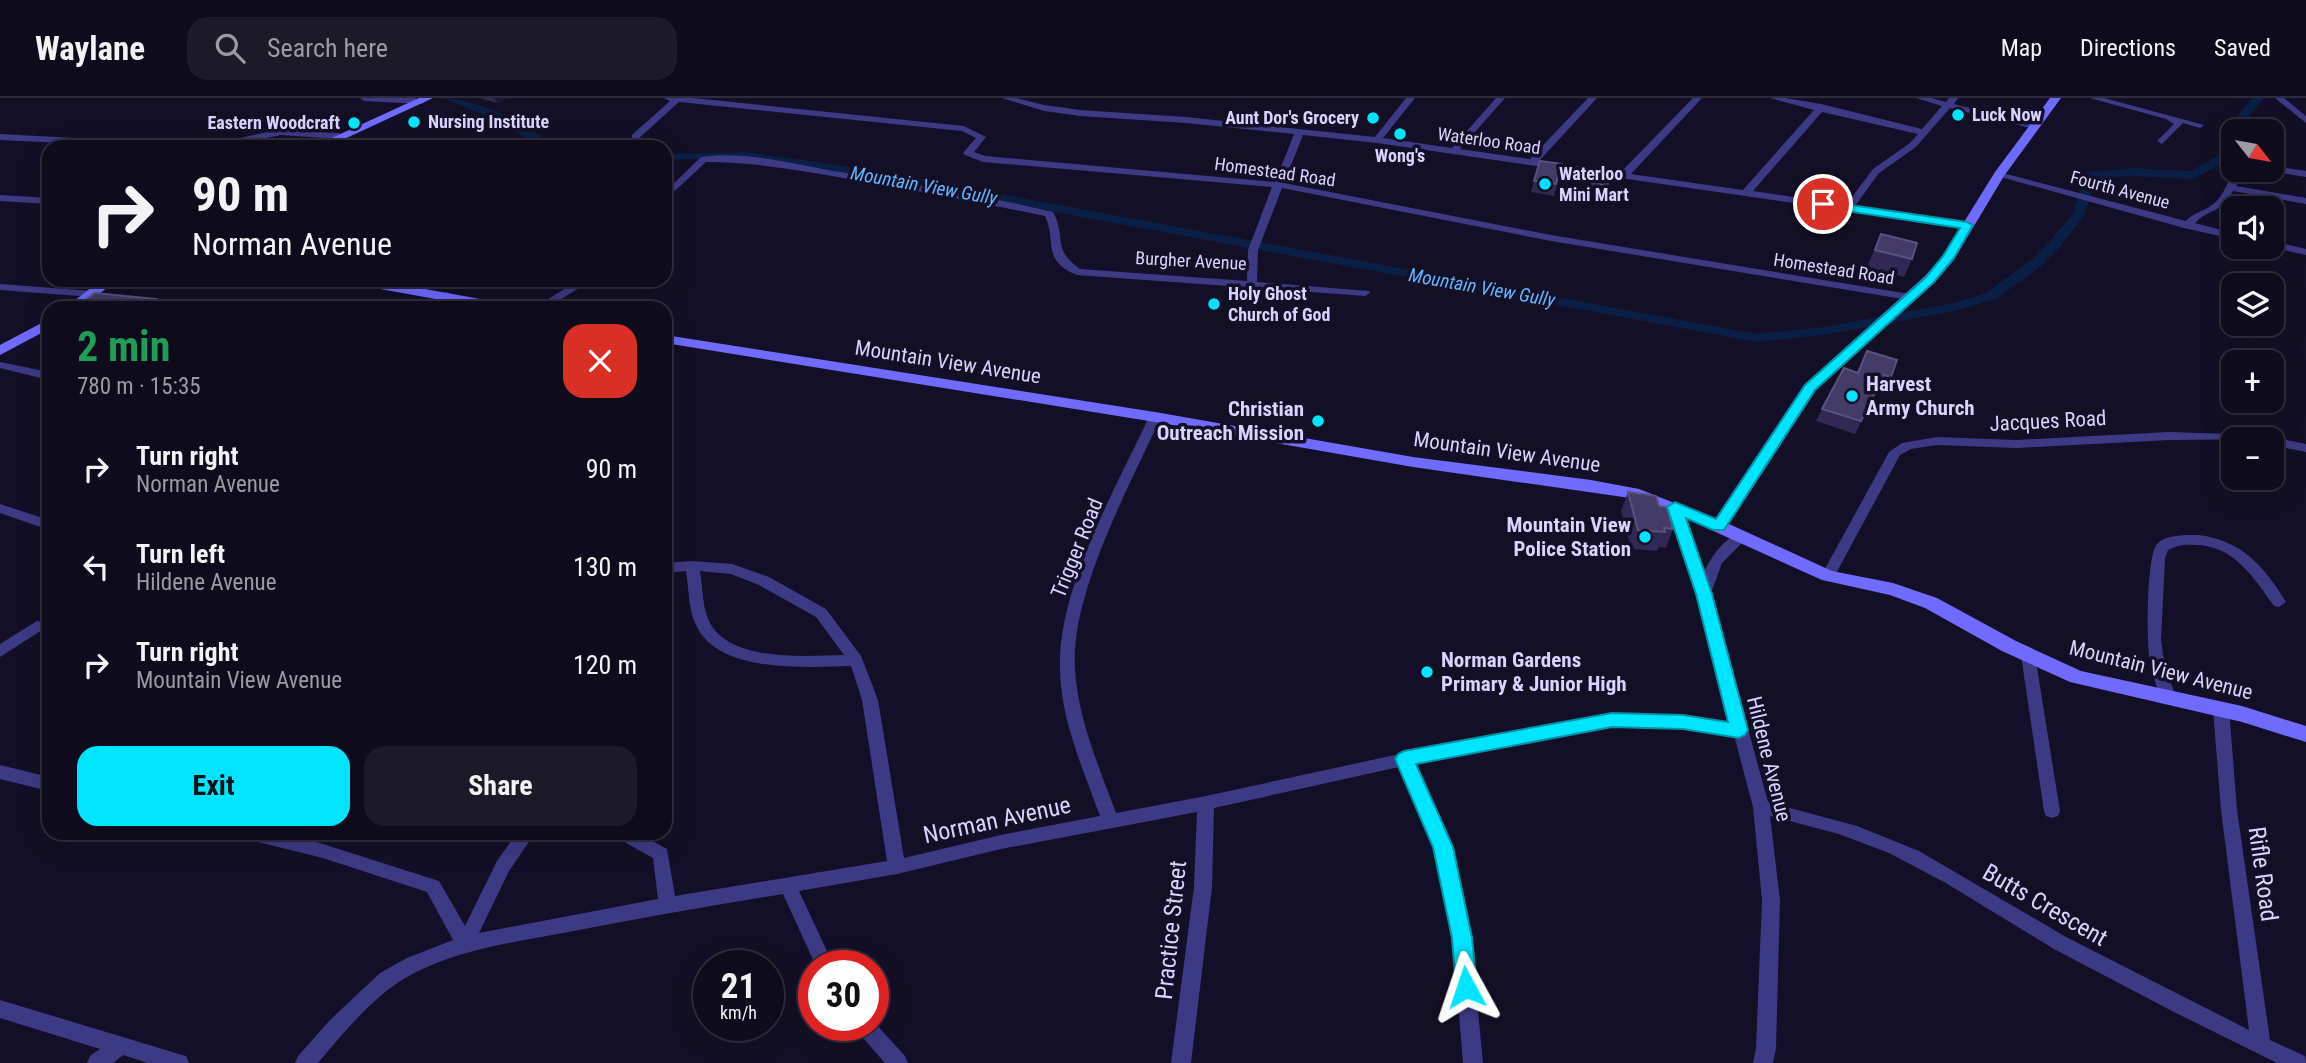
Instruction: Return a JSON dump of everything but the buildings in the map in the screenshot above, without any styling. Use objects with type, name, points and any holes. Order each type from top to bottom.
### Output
[{"type":"main road","points":[[1718,526],[1810,387],[1930,279],[1948,258],[1999,175],[2056,98]]},
{"type":"main road","points":[[331,140],[425,99]]},
{"type":"main road","points":[[82,301],[101,287]]},
{"type":"main road","points":[[405,287],[475,301]]},
{"type":"main road","points":[[0,351],[42,327]]},
{"type":"main road","name":"Mountain View Avenue","points":[[672,341],[1155,417],[1413,462],[1633,493],[1675,507],[1828,576],[1893,589],[1931,603],[2028,655],[2077,677],[2221,709],[2306,734]]},
{"type":"street","points":[[364,98],[425,99]]},
{"type":"street","points":[[635,137],[674,98]]},
{"type":"street","name":"Homestead Road","points":[[674,98],[964,129],[981,137],[968,153],[983,159],[1279,185],[1551,238],[1909,297]]},
{"type":"street","name":"Waterloo Road","points":[[1006,98],[1080,113],[1377,140],[1967,225]]},
{"type":"street","points":[[1032,104],[1042,98]]},
{"type":"street","points":[[1377,140],[1411,98]]},
{"type":"street","points":[[1453,152],[1501,98]]},
{"type":"street","points":[[1532,163],[1593,98]]},
{"type":"street","points":[[1623,176],[1698,98]]},
{"type":"street","points":[[1774,98],[1923,132]]},
{"type":"street","points":[[1920,98],[1952,101],[2034,126]]},
{"type":"street","points":[[2094,98],[2200,124]]},
{"type":"street","points":[[2278,98],[2306,120]]},
{"type":"street","points":[[1849,208],[1876,171],[1900,156],[1952,101]]},
{"type":"street","points":[[1746,193],[1821,107]]},
{"type":"street","points":[[2162,115],[2179,124],[2162,141]]},
{"type":"street","points":[[1252,282],[1255,245],[1300,131]]},
{"type":"street","points":[[244,140],[281,132],[339,136]]},
{"type":"street","points":[[0,137],[61,140]]},
{"type":"street","name":"Burgher Avenue","points":[[672,190],[701,160],[735,159],[984,200],[1049,214],[1052,219],[1053,249],[1060,260],[1077,272],[1252,282],[1365,293]]},
{"type":"street","points":[[2284,171],[2306,174]]},
{"type":"street","name":"Fourth Avenue","points":[[1999,175],[2221,233]]},
{"type":"street","points":[[2188,226],[2195,214],[2218,206],[2234,182]]},
{"type":"street","points":[[2231,188],[2306,201]]},
{"type":"street","points":[[0,198],[42,201]]},
{"type":"street","points":[[2284,247],[2306,252]]},
{"type":"street","points":[[0,287],[92,294]]},
{"type":"street","points":[[551,301],[575,287]]},
{"type":"street","points":[[443,301],[447,295]]},
{"type":"street","points":[[0,365],[42,374]]},
{"type":"street","name":"Trigger Road","points":[[1110,821],[1078,725],[1067,666],[1072,619],[1086,576],[1155,417]]},
{"type":"street","name":"Jacques Road","points":[[1828,576],[1895,452],[1904,446],[1926,442],[2012,444],[2151,435],[2221,436]]},
{"type":"street","points":[[2284,443],[2306,448]]},
{"type":"street","name":"Hildene Avenue","points":[[1675,507],[1704,594],[1761,807],[1771,900],[1766,1048],[1763,1063]]},
{"type":"street","points":[[0,508],[42,523]]},
{"type":"street","points":[[1704,594],[1709,572],[1724,548],[1741,537]]},
{"type":"street","points":[[2169,699],[2158,668],[2154,640],[2158,558],[2162,547],[2174,540],[2217,541],[2227,544],[2240,554],[2279,602]]},
{"type":"street","points":[[692,566],[702,623],[710,635],[725,647],[780,660],[856,660]]},
{"type":"street","points":[[672,567],[732,569],[764,581],[821,613],[856,660],[870,701],[897,867]]},
{"type":"street","points":[[0,651],[37,626]]},
{"type":"street","points":[[2028,655],[2052,811]]},
{"type":"street","name":"Rifle Road","points":[[2221,709],[2230,810],[2261,1046]]},
{"type":"street","name":"Norman Avenue","points":[[305,1063],[337,1026],[387,979],[414,964],[466,944],[667,905],[897,867],[1001,842],[1206,803],[1404,759],[1612,720],[1683,722],[1739,730]]},
{"type":"street","points":[[1404,759],[1443,847],[1462,938],[1473,1063]]},
{"type":"street","points":[[0,772],[42,782]]},
{"type":"street","name":"Practice Street","points":[[1181,1063],[1203,887],[1206,803]]},
{"type":"street","name":"Butts Crescent","points":[[1761,807],[1816,819],[1865,835],[1914,857],[2057,942],[2160,997],[2298,1063]]},
{"type":"street","points":[[278,840],[323,851],[433,886],[466,944]]},
{"type":"street","points":[[466,944],[503,866],[522,840]]},
{"type":"street","points":[[636,840],[661,854],[667,905]]},
{"type":"street","points":[[787,884],[818,950]]},
{"type":"street","points":[[0,1009],[178,1063]]},
{"type":"street","points":[[878,1041],[898,1063]]},
{"type":"street","points":[[97,1063],[122,1044]]},
{"type":"waterway","name":"Mountain View Gully","points":[[448,98],[505,120],[537,140]]},
{"type":"waterway","name":"Mountain View Gully","points":[[2243,119],[2259,98]]},
{"type":"waterway","name":"Mountain View Gully","points":[[672,157],[746,155],[865,173],[1757,338],[1824,331],[1955,307],[1991,296],[2036,263],[2055,244],[2078,216],[2091,175],[2133,172],[2193,175],[2221,160]]},
{"type":"place","name":"Luck Now","points":[[1958,115]]},
{"type":"place","name":"Aunt Dor's Grocery","points":[[1373,118]]},
{"type":"place","name":"Nursing Institute","points":[[414,122]]},
{"type":"place","name":"Eastern Woodcraft","points":[[354,123]]},
{"type":"place","name":"Wong's","points":[[1400,134]]},
{"type":"place","name":"Waterloo Mini Mart","points":[[1545,184]]},
{"type":"place","name":"Holy Ghost Church of God","points":[[1214,304]]},
{"type":"place","name":"Harvest Army Church","points":[[1852,396]]},
{"type":"place","name":"Christian Outreach Mission","points":[[1318,421]]},
{"type":"place","name":"Mountain View Police Station","points":[[1645,537]]},
{"type":"place","name":"Norman Gardens Primary & Junior High","points":[[1427,672]]},
{"type":"route","points":[[1466,987],[1462,938],[1443,847],[1404,759],[1612,720],[1683,722],[1739,730],[1704,594],[1675,507],[1718,526],[1810,387],[1930,279],[1948,258],[1967,225],[1823,204]]}]
